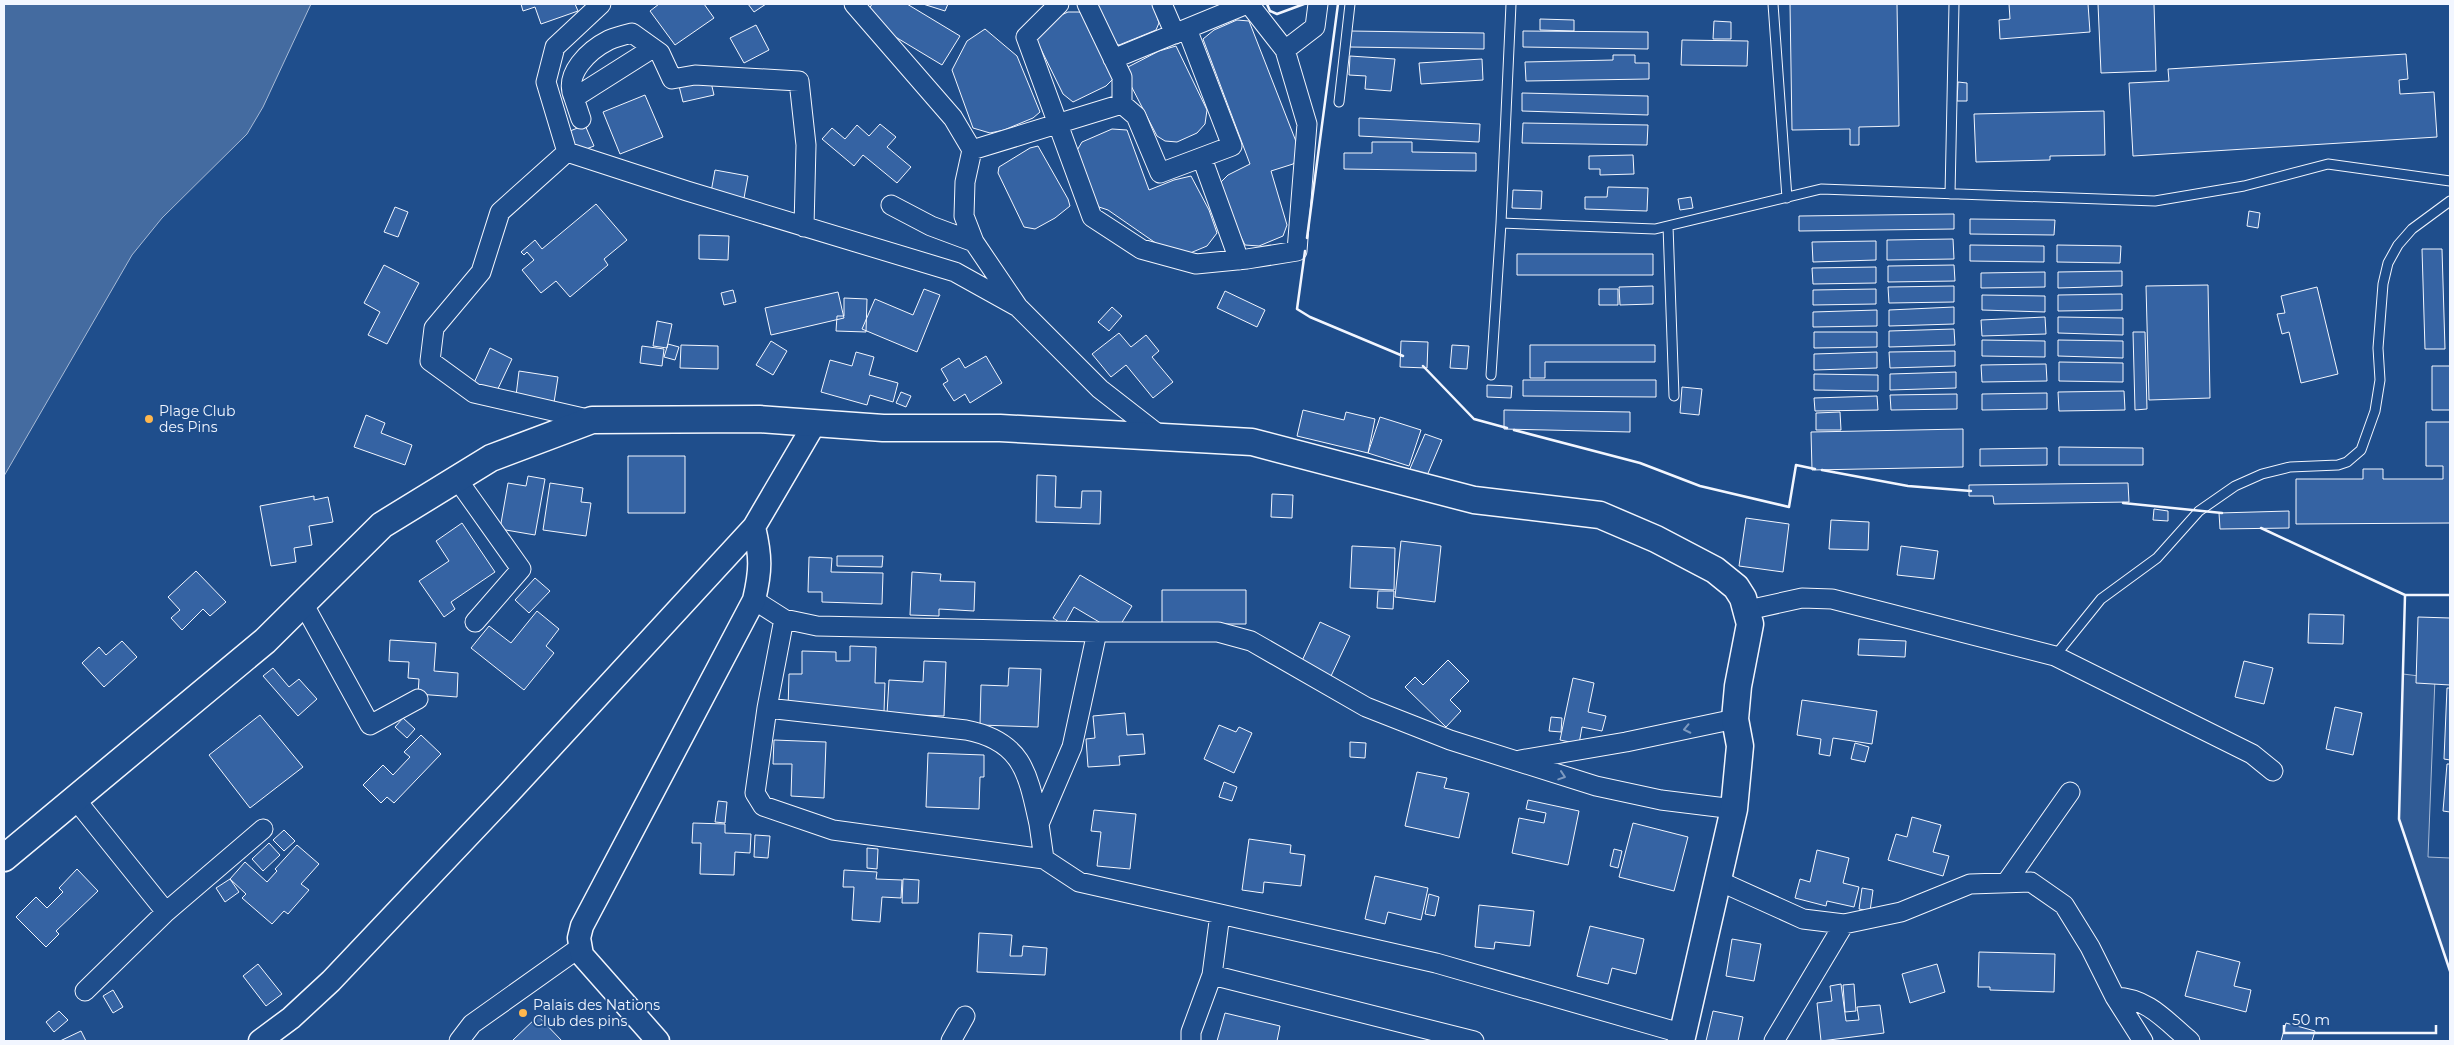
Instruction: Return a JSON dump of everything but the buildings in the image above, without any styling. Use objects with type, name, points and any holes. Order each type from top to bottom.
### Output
[{"type":"main road","points":[[4,858],[265,641],[382,525],[491,458],[592,420],[759,419],[883,428],[1000,428],[1252,442],[1474,500],[1600,515],[1656,539],[1726,577],[1744,598],[1748,610],[1749,637],[1738,686],[1735,719],[1740,746],[1734,809],[1682,1037]]},
{"type":"street","points":[[566,152],[546,82],[555,47],[601,4]]},
{"type":"street","points":[[854,4],[953,118],[972,150],[965,182],[964,216],[974,242],[1018,307],[1100,389],[1163,438]]},
{"type":"street","points":[[1058,4],[1026,37],[1060,124],[1092,217],[1141,249],[1196,264],[1239,260],[1296,251],[1307,124],[1285,50],[1248,4],[1113,59]]},
{"type":"street","points":[[1087,4],[1122,77],[1122,104],[1136,116],[1160,173],[1232,146],[1181,32],[1162,4]]},
{"type":"street","points":[[1285,50],[1315,27],[1318,4]]},
{"type":"street","points":[[581,119],[572,93],[573,74],[591,52],[610,40],[632,33],[660,53],[672,79],[695,75],[799,81],[806,145],[804,227]]},
{"type":"street","points":[[574,98],[652,48]]},
{"type":"street","points":[[972,150],[1122,104]]},
{"type":"street","points":[[566,152],[804,227],[955,272],[1018,307]]},
{"type":"street","points":[[566,152],[500,212],[481,272],[434,328],[430,361],[474,393],[592,420]]},
{"type":"street","points":[[1202,158],[1239,260]]},
{"type":"street","points":[[891,205],[931,226],[974,242]]},
{"type":"street","points":[[260,1041],[291,1018],[331,981],[509,793],[754,527],[815,423]]},
{"type":"street","points":[[457,479],[521,569],[475,622]]},
{"type":"street","points":[[658,1041],[582,955],[579,948],[579,938],[582,926],[754,600],[760,574],[760,556],[754,527]]},
{"type":"street","points":[[1748,610],[1802,598],[1832,599],[2055,656],[2252,754],[2273,771]]},
{"type":"street","points":[[754,600],[784,619],[817,626],[1097,632],[1218,632],[1251,641],[1366,707],[1450,740],[1628,794],[1698,806],[1734,809]]},
{"type":"street","points":[[303,603],[370,725],[418,699]]},
{"type":"street","points":[[784,619],[767,708],[755,793],[763,806],[833,830],[1044,859],[1079,882],[1436,963],[1682,1037]]},
{"type":"street","points":[[1039,824],[1072,747],[1097,632]]},
{"type":"street","points":[[767,708],[966,730],[997,740],[1010,749],[1028,776],[1039,824],[1044,859]]},
{"type":"street","points":[[1516,761],[1626,742],[1735,719]]},
{"type":"street","points":[[2006,883],[2070,792]]},
{"type":"street","points":[[76,800],[166,912]]},
{"type":"street","points":[[85,991],[166,912],[263,828]]},
{"type":"street","points":[[1719,881],[1803,919],[1844,924],[1900,912],[1970,884],[2031,882],[2064,905],[2090,947],[2115,997],[2142,1041]]},
{"type":"street","points":[[1191,1041],[1191,1032],[1212,975],[1220,914]]},
{"type":"street","points":[[1774,1041],[1844,924]]},
{"type":"street","points":[[459,1041],[472,1024],[579,948]]},
{"type":"street","points":[[1212,975],[1474,1041]]},
{"type":"street","points":[[2115,997],[2129,998],[2148,1006],[2190,1041]]},
{"type":"street","points":[[952,1041],[965,1016]]},
{"type":"lane","points":[[1339,102],[1350,4]]},
{"type":"lane","points":[[1491,376],[1501,222],[1511,4]]},
{"type":"lane","points":[[1773,4],[1787,198]]},
{"type":"lane","points":[[1950,194],[1954,4]]},
{"type":"lane","points":[[1501,222],[1655,229],[1821,189],[2155,201],[2244,186],[2328,164],[2450,181]]},
{"type":"lane","points":[[2055,656],[2101,599],[2157,558],[2198,511],[2228,491],[2262,474],[2290,467],[2338,466],[2347,462],[2361,450],[2376,411],[2380,380],[2378,348],[2382,284],[2388,264],[2398,245],[2412,229],[2450,201]]},
{"type":"lane","points":[[1668,226],[1674,396]]},
{"type":"shaded area","points":[[4,4],[311,4],[263,107],[247,134],[162,218],[132,255],[4,476]]},
{"type":"shaded area","points":[[2403,674],[2435,678],[2428,857],[2450,858],[2450,971],[2399,819]]},
{"type":"wall","points":[[1267,4],[1270,11],[1277,14],[1304,4]]},
{"type":"wall","points":[[1307,238],[1338,4]]},
{"type":"wall","points":[[1305,251],[1297,309],[1310,317],[1403,356]]},
{"type":"wall","points":[[1423,366],[1474,419],[1507,428]]},
{"type":"wall","points":[[1514,430],[1640,463],[1700,486],[1789,507],[1796,465],[1815,469]]},
{"type":"wall","points":[[1822,470],[1908,486],[1971,491]]},
{"type":"wall","points":[[2123,503],[2222,513]]},
{"type":"wall","points":[[2261,528],[2405,595],[2399,819],[2450,971]]},
{"type":"wall","points":[[2405,597],[2405,595],[2450,595]]},
{"type":"place","name":"Plage Club des Pins","points":[[149,419]]},
{"type":"place","name":"Palais des Nations Club des pins","points":[[523,1013]]}]
